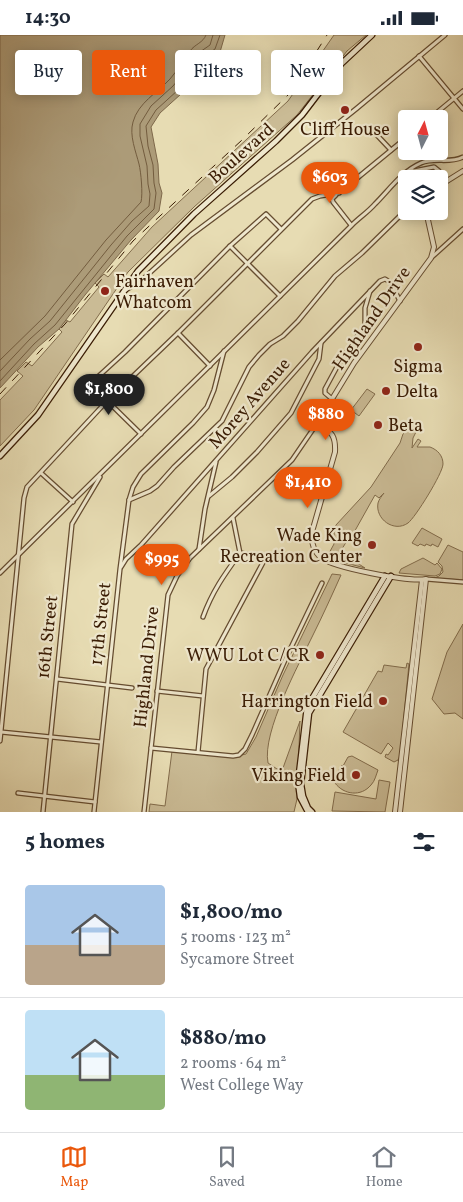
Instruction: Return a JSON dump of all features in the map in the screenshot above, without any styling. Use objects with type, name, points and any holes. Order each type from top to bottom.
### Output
[{"type":"main road","name":"Boulevard","points":[[0,456],[38,415],[138,271],[194,213],[302,115],[341,64],[372,35]]},
{"type":"main road","points":[[308,811],[300,797],[298,782],[307,707],[388,576]]},
{"type":"street","points":[[125,290],[143,279],[191,235],[292,160],[445,35]]},
{"type":"street","points":[[419,56],[463,109]]},
{"type":"street","points":[[440,110],[463,91]]},
{"type":"street","points":[[376,133],[391,150]]},
{"type":"street","points":[[333,202],[333,197],[398,144]]},
{"type":"street","points":[[410,170],[428,161],[454,160],[463,157]]},
{"type":"street","points":[[419,170],[434,167],[438,170]]},
{"type":"street","points":[[448,180],[463,171]]},
{"type":"street","points":[[0,573],[352,225],[375,205],[398,178]]},
{"type":"street","points":[[0,741],[24,498],[27,487],[107,401],[312,199],[322,195],[338,193]]},
{"type":"street","points":[[322,195],[333,202],[352,225]]},
{"type":"street","points":[[141,434],[90,384],[230,246],[266,214],[282,229]]},
{"type":"street","points":[[129,501],[157,486],[222,421],[249,367],[259,355],[270,344],[283,336],[301,318],[335,275],[362,253],[398,218]]},
{"type":"street","points":[[428,220],[434,249],[431,258]]},
{"type":"street","points":[[431,258],[463,229]]},
{"type":"street","points":[[432,242],[437,245],[445,244]]},
{"type":"street","points":[[230,246],[280,297]]},
{"type":"street","name":"Highland Drive","points":[[144,812],[168,595],[177,576],[190,558],[292,460],[354,363],[431,258]]},
{"type":"street","name":"Morey Avenue","points":[[120,569],[126,559],[141,545],[322,342],[380,281],[385,279],[390,282],[400,301]]},
{"type":"street","points":[[332,399],[324,393],[325,389],[338,365],[365,325],[365,308],[370,291]]},
{"type":"street","points":[[178,333],[210,366]]},
{"type":"street","points":[[209,496],[232,477],[257,452],[291,413],[319,359],[322,342]]},
{"type":"street","name":"17th Street","points":[[94,812],[129,501],[133,487],[141,474],[207,407],[214,390],[224,351]]},
{"type":"street","points":[[318,422],[332,433],[336,441],[335,451],[313,524],[314,548],[321,558],[328,562],[388,576],[463,582]]},
{"type":"street","points":[[199,549],[205,509],[216,461]]},
{"type":"street","name":"16th Street","points":[[43,812],[72,524],[102,472]]},
{"type":"street","points":[[41,473],[73,502]]},
{"type":"street","points":[[203,617],[210,597],[219,581],[240,553],[233,517]]},
{"type":"street","points":[[198,752],[206,669],[266,557],[240,553]]},
{"type":"street","points":[[395,812],[424,579]]},
{"type":"street","points":[[400,812],[424,579]]},
{"type":"street","points":[[151,747],[233,757],[239,755],[245,749],[252,735],[322,583]]},
{"type":"street","points":[[0,673],[6,674]]},
{"type":"street","points":[[57,679],[132,688]]},
{"type":"street","points":[[157,691],[203,697]]},
{"type":"street","points":[[0,732],[101,742]]},
{"type":"street","points":[[18,793],[95,802]]},
{"type":"shaded area","points":[[334,35],[366,35],[343,56],[343,50],[324,50]]},
{"type":"shaded area","points":[[292,95],[313,95],[297,115],[194,207],[128,272],[34,410],[0,446],[0,400],[23,376],[17,371],[26,362],[32,366],[62,332],[59,329],[66,320],[70,322],[99,287],[95,283],[104,274],[108,277],[152,227],[288,101]]},
{"type":"shaded area","points":[[367,389],[375,394],[359,416],[351,410]]},
{"type":"shaded area","points":[[410,427],[416,432],[412,448],[418,439],[421,441],[417,447],[433,448],[442,458],[442,469],[434,485],[412,519],[403,526],[392,525],[382,519],[379,514],[378,503],[384,493],[379,498],[375,495],[352,536],[350,536],[340,552],[365,568],[338,561],[328,555],[334,544],[334,529],[336,525],[371,487],[400,443],[403,434]]},
{"type":"shaded area","points":[[422,528],[442,539],[438,547],[432,544],[431,546],[420,544],[418,546],[412,543]]},
{"type":"shaded area","points":[[448,545],[463,552],[463,580],[434,578],[443,572],[442,566],[438,562]]},
{"type":"shaded area","points":[[423,558],[435,565],[437,563],[442,569],[440,574],[435,576],[399,573],[401,569]]},
{"type":"shaded area","points":[[332,574],[341,575],[283,698],[271,734],[268,750],[268,763],[277,769],[283,768],[300,721],[297,799],[294,812],[149,812],[150,804],[165,806],[172,751],[233,757],[246,754],[256,737],[283,675]]},
{"type":"shaded area","points":[[463,624],[463,719],[455,713],[444,714],[432,699],[447,652]]},
{"type":"shaded area","name":"Harrington Field","points":[[407,663],[409,664],[400,756],[394,762],[385,757],[393,748],[388,743],[381,754],[343,732],[378,671],[382,672],[384,665],[406,668]]},
{"type":"shaded area","name":"Viking Field","points":[[352,756],[378,770],[371,785],[358,793],[343,790],[335,783],[335,777],[342,765],[348,757]]},
{"type":"shaded area","points":[[379,780],[390,782],[385,812],[332,811],[335,792],[376,799]]},
{"type":"water","points":[[0,35],[225,35],[221,50],[175,50],[175,95],[180,95],[160,113],[151,127],[162,193],[159,211],[131,240],[59,329],[38,347],[0,388]]},
{"type":"railway","points":[[0,394],[65,324],[133,241],[290,93],[327,35]]},
{"type":"place","name":"Cliff House","points":[[345,110]]},
{"type":"place","name":"Fairhaven Whatcom","points":[[105,291]]},
{"type":"place","name":"Sigma","points":[[418,347]]},
{"type":"place","name":"Delta","points":[[386,391]]},
{"type":"place","name":"Beta","points":[[378,425]]},
{"type":"place","name":"Wade King Recreation Center","points":[[372,545]]},
{"type":"place","name":"WWU Lot C/CR","points":[[320,655]]},
{"type":"place","name":"Harrington Field","points":[[383,701]]},
{"type":"place","name":"Viking Field","points":[[356,775]]}]
